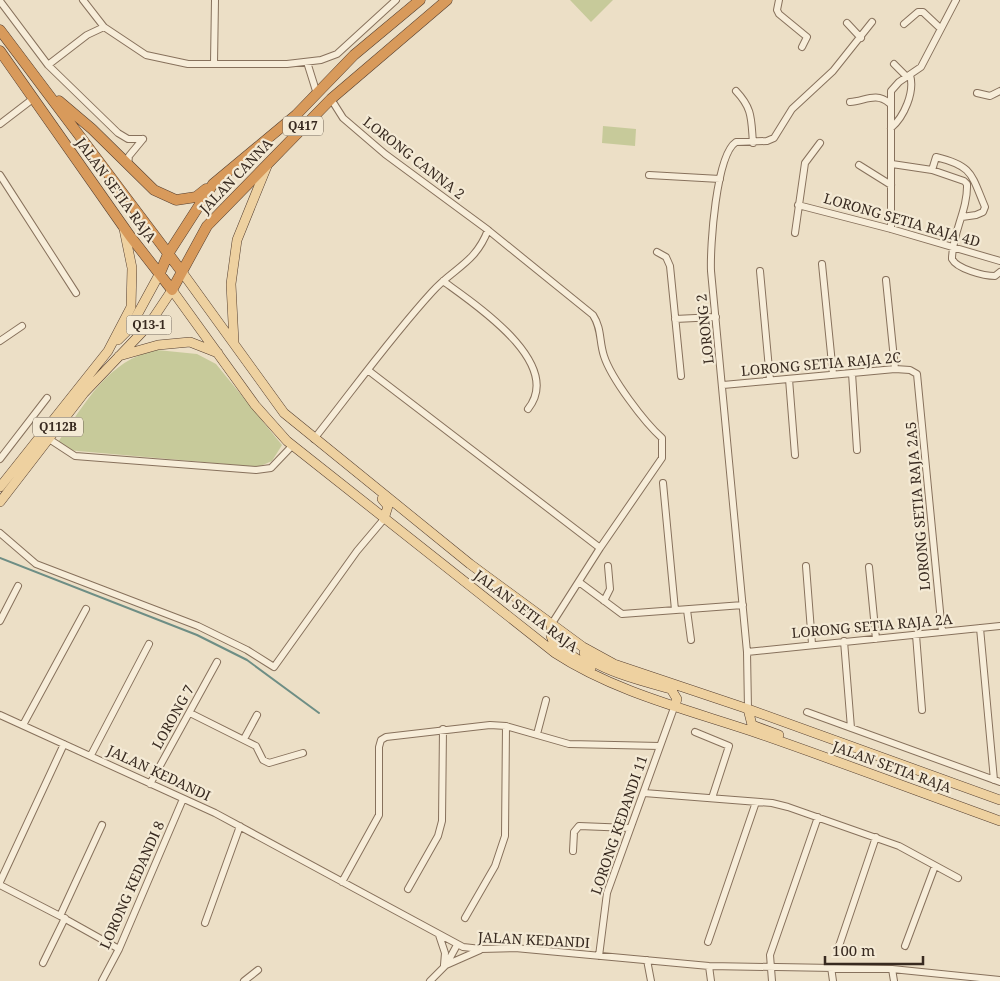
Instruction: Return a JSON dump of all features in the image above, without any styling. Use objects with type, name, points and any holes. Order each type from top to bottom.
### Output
[{"type":"highway","name":"JALAN CANNA","points":[[168,254],[213,184],[296,115],[354,55],[420,0]]},
{"type":"highway","name":"JALAN CANNA","points":[[172,290],[207,226],[331,98],[447,0]]},
{"type":"highway","name":"JALAN SETIA RAJA","points":[[0,30],[182,272]]},
{"type":"highway","name":"JALAN SETIA RAJA","points":[[0,52],[123,226],[172,290]]},
{"type":"highway","points":[[45,89],[92,129],[154,190],[176,200],[196,197],[213,184]]},
{"type":"highway","name":"Q417","points":[[160,274],[168,254]]},
{"type":"main road","points":[[234,342],[232,284],[237,240],[269,161]]},
{"type":"main road","points":[[112,345],[131,307],[131,254],[123,226]]},
{"type":"main road","name":"JALAN SETIA RAJA","points":[[182,272],[284,413],[470,564],[583,648],[614,664],[748,709],[1000,800]]},
{"type":"main road","points":[[0,487],[112,345],[130,328],[160,274]]},
{"type":"main road","name":"JALAN SETIA RAJA","points":[[172,290],[255,405],[292,446],[555,653],[576,666],[648,696],[797,747],[1000,821]]},
{"type":"main road","name":"JALAN CANNA","points":[[119,356],[148,326],[172,290]]},
{"type":"main road","points":[[119,356],[158,344],[190,342],[219,353]]},
{"type":"main road","name":"Q112B","points":[[0,502],[84,393],[119,356]]},
{"type":"main road","points":[[363,479],[388,506],[384,519]]},
{"type":"main road","points":[[552,625],[550,636],[554,644],[588,666],[640,687],[648,696]]},
{"type":"main road","points":[[583,648],[585,656],[596,663],[671,690],[676,698],[675,706]]},
{"type":"main road","points":[[748,709],[752,725],[790,739],[797,747]]},
{"type":"street","points":[[83,0],[104,27],[146,55],[188,64],[287,64],[307,62],[337,54],[396,0]]},
{"type":"street","points":[[214,63],[215,0]]},
{"type":"street","points":[[891,229],[892,164],[889,104],[891,91],[921,67],[956,0]]},
{"type":"street","points":[[0,1],[48,65],[118,133],[128,139],[143,139],[129,156],[128,165]]},
{"type":"street","points":[[778,2],[776,10],[779,14],[805,34],[806,41],[802,47]]},
{"type":"street","points":[[904,24],[918,12],[923,12],[940,28]]},
{"type":"street","name":"LORONG 2","points":[[748,709],[747,652],[711,251],[723,160],[731,145],[736,142],[753,143],[774,138],[792,109],[833,71],[872,22]]},
{"type":"street","points":[[847,23],[861,38]]},
{"type":"street","points":[[48,65],[88,35],[104,27]]},
{"type":"street","points":[[307,62],[317,94]]},
{"type":"street","points":[[891,128],[906,107],[912,80],[894,64]]},
{"type":"street","points":[[736,91],[747,102],[750,111],[753,143]]},
{"type":"street","points":[[977,93],[992,96],[1000,91]]},
{"type":"street","points":[[850,102],[880,97],[889,104]]},
{"type":"street","points":[[0,124],[34,98]]},
{"type":"street","name":"LORONG CANNA 2","points":[[331,98],[343,118],[385,154],[488,230],[593,315],[599,324],[605,358],[644,422],[662,438],[662,458],[600,548],[552,625]]},
{"type":"street","points":[[795,233],[806,161],[820,143]]},
{"type":"street","points":[[932,170],[936,158],[963,166],[970,171],[985,207],[983,212],[976,216],[962,217]]},
{"type":"street","points":[[892,164],[932,170],[959,178],[967,184],[962,217],[952,247],[952,259],[958,265],[990,276],[995,276],[1000,272]]},
{"type":"street","points":[[859,165],[891,185]]},
{"type":"street","points":[[0,175],[76,292]]},
{"type":"street","points":[[649,176],[720,179]]},
{"type":"street","name":"LORONG SETIA RAJA 4D","points":[[798,204],[1000,261]]},
{"type":"street","points":[[314,439],[369,371],[400,328],[443,281],[465,265],[484,240],[488,230]]},
{"type":"street","points":[[484,240],[494,236]]},
{"type":"street","points":[[656,252],[666,257],[670,266],[681,376]]},
{"type":"street","points":[[822,264],[833,374]]},
{"type":"street","points":[[760,271],[770,380]]},
{"type":"street","points":[[886,280],[895,369]]},
{"type":"street","points":[[443,281],[480,308],[512,336],[521,347],[529,361],[536,386],[534,398],[528,409]]},
{"type":"street","points":[[675,320],[716,317]]},
{"type":"street","points":[[0,341],[22,326]]},
{"type":"street","name":"LORONG SETIA RAJA 2C","points":[[723,385],[895,369],[910,370],[918,377]]},
{"type":"street","points":[[369,371],[600,548]]},
{"type":"street","points":[[852,373],[858,450]]},
{"type":"street","name":"LORONG SETIA RAJA 2A5","points":[[918,377],[942,632]]},
{"type":"street","points":[[789,379],[795,455]]},
{"type":"street","points":[[0,459],[48,398]]},
{"type":"street","points":[[49,439],[66,453],[75,456],[256,470],[272,468],[292,446]]},
{"type":"street","points":[[663,483],[675,610]]},
{"type":"street","points":[[0,533],[36,564],[198,626],[258,656],[274,667],[357,551],[384,519]]},
{"type":"street","points":[[604,601],[610,589],[608,566]]},
{"type":"street","points":[[806,566],[812,644]]},
{"type":"street","points":[[868,567],[876,639]]},
{"type":"street","points":[[579,582],[622,614],[743,605]]},
{"type":"street","points":[[0,621],[18,586]]},
{"type":"street","points":[[23,725],[86,609]]},
{"type":"street","points":[[687,610],[691,640]]},
{"type":"street","name":"LORONG SETIA RAJA 2A","points":[[747,652],[1000,626]]},
{"type":"street","points":[[806,712],[997,781],[980,628]]},
{"type":"street","points":[[916,635],[922,710]]},
{"type":"street","points":[[844,641],[851,728]]},
{"type":"street","points":[[91,755],[149,644]]},
{"type":"street","name":"LORONG 7","points":[[150,784],[217,662]]},
{"type":"street","points":[[537,734],[546,700]]},
{"type":"street","name":"LORONG KEDANDI 11","points":[[599,956],[607,892],[675,706]]},
{"type":"street","points":[[190,713],[256,746],[263,760],[268,763],[303,753]]},
{"type":"street","name":"JALAN KEDANDI","points":[[0,715],[91,755],[240,826],[457,945],[481,949],[515,948],[709,966],[769,965],[892,969],[1000,980]]},
{"type":"street","points":[[244,739],[257,715]]},
{"type":"street","points":[[342,882],[379,815],[381,740],[386,737],[490,725],[506,726],[569,744],[660,746]]},
{"type":"street","points":[[465,918],[495,866],[505,836],[506,726]]},
{"type":"street","points":[[408,889],[438,836],[442,821],[443,729]]},
{"type":"street","points":[[696,732],[729,746],[712,798]]},
{"type":"street","points":[[64,744],[0,884],[119,949]]},
{"type":"street","points":[[644,793],[756,802],[788,807],[899,846],[958,878]]},
{"type":"street","name":"LORONG KEDANDI 8","points":[[102,981],[119,949],[183,799]]},
{"type":"street","points":[[708,942],[756,802]]},
{"type":"street","points":[[772,981],[769,965],[770,955],[818,817]]},
{"type":"street","points":[[43,963],[102,825]]},
{"type":"street","points":[[205,923],[240,826]]},
{"type":"street","points":[[573,851],[574,832],[579,826],[630,828]]},
{"type":"street","points":[[840,946],[876,837]]},
{"type":"street","points":[[905,946],[935,866]]},
{"type":"street","points":[[439,935],[445,959],[441,970]]},
{"type":"street","points":[[430,981],[446,965],[457,945]]},
{"type":"street","points":[[446,965],[481,949]]},
{"type":"street","points":[[647,960],[651,981]]},
{"type":"street","points":[[709,966],[711,981]]},
{"type":"street","points":[[831,967],[833,981]]},
{"type":"street","points":[[892,969],[894,981]]},
{"type":"street","points":[[244,981],[258,970]]},
{"type":"green space","points":[[570,0],[613,0],[591,22]]},
{"type":"green space","points":[[603,126],[636,129],[635,146],[602,143]]},
{"type":"green space","points":[[157,350],[197,354],[216,364],[282,445],[272,461],[258,467],[70,450],[58,442],[88,398],[111,373],[124,363],[140,355]]},
{"type":"waterway","points":[[0,558],[197,635],[247,660],[319,713]]}]
